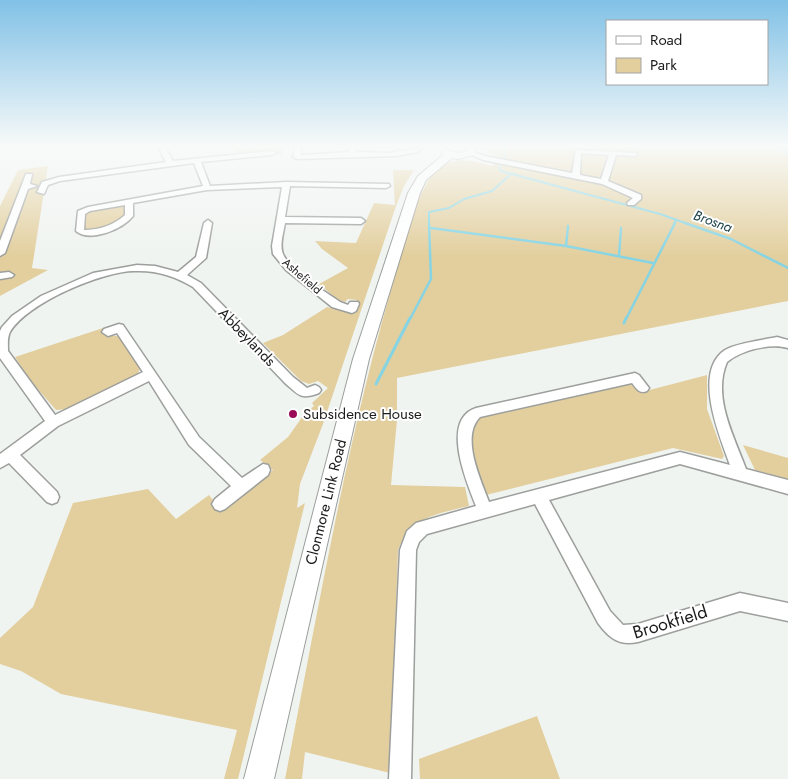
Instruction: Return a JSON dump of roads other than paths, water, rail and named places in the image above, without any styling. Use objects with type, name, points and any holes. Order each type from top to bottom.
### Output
[{"type":"main road","name":"Clonmore Link Road","points":[[259,779],[361,359],[414,193],[419,183]]},
{"type":"street","points":[[0,253],[26,183]]},
{"type":"street","points":[[205,183],[207,188]]},
{"type":"street","points":[[607,183],[638,197],[631,203]]},
{"type":"street","points":[[24,187],[45,184]]},
{"type":"street","points":[[41,192],[45,184]]},
{"type":"street","points":[[129,202],[129,216],[122,223],[89,233],[80,231],[81,213],[85,210],[129,202],[207,188],[286,184],[386,186]]},
{"type":"street","name":"Ashefield","points":[[286,184],[277,246],[283,262],[336,304],[352,309],[354,304]]},
{"type":"street","points":[[280,220],[361,221]]},
{"type":"street","points":[[181,275],[196,263],[203,254],[208,223]]},
{"type":"street","name":"Abbeylands","points":[[53,422],[2,352],[5,331],[25,312],[52,295],[110,272],[138,268],[181,275],[197,285],[289,380],[305,393],[316,390]]},
{"type":"street","points":[[108,332],[119,328],[194,441],[242,487]]},
{"type":"street","points":[[740,473],[718,411],[716,387],[719,366],[722,359],[731,352],[777,341],[788,344]]},
{"type":"street","points":[[52,497],[5,458],[53,422],[151,374]]},
{"type":"street","points":[[485,510],[467,456],[465,432],[467,419],[470,416],[635,378],[643,388]]},
{"type":"street","points":[[400,779],[407,558],[410,543],[422,528],[680,458],[788,487]]},
{"type":"street","points":[[220,504],[263,470]]},
{"type":"street","name":"Brookfield","points":[[539,497],[604,618],[620,634],[626,636],[638,633],[740,602],[788,612]]},
{"type":"waterway","points":[[429,223],[429,212],[449,208],[464,199],[492,191],[501,183]]},
{"type":"waterway","name":"Brosna","points":[[547,183],[660,214],[688,224]]},
{"type":"waterway","name":"Brosna","points":[[674,224],[676,220]]},
{"type":"waterway","points":[[410,319],[431,279],[429,223]]},
{"type":"waterway","points":[[626,319],[675,223]]},
{"type":"waterway","name":"Brosna","points":[[685,223],[731,239],[788,268]]},
{"type":"waterway","points":[[566,246],[568,226]]},
{"type":"waterway","points":[[431,228],[566,246]]},
{"type":"waterway","points":[[619,256],[621,228]]},
{"type":"waterway","points":[[566,246],[653,263]]},
{"type":"waterway","points":[[376,384],[410,318]]},
{"type":"waterway","points":[[624,323],[626,318]]},
{"type":"place","name":"Subsidence House","points":[[293,414]]}]
